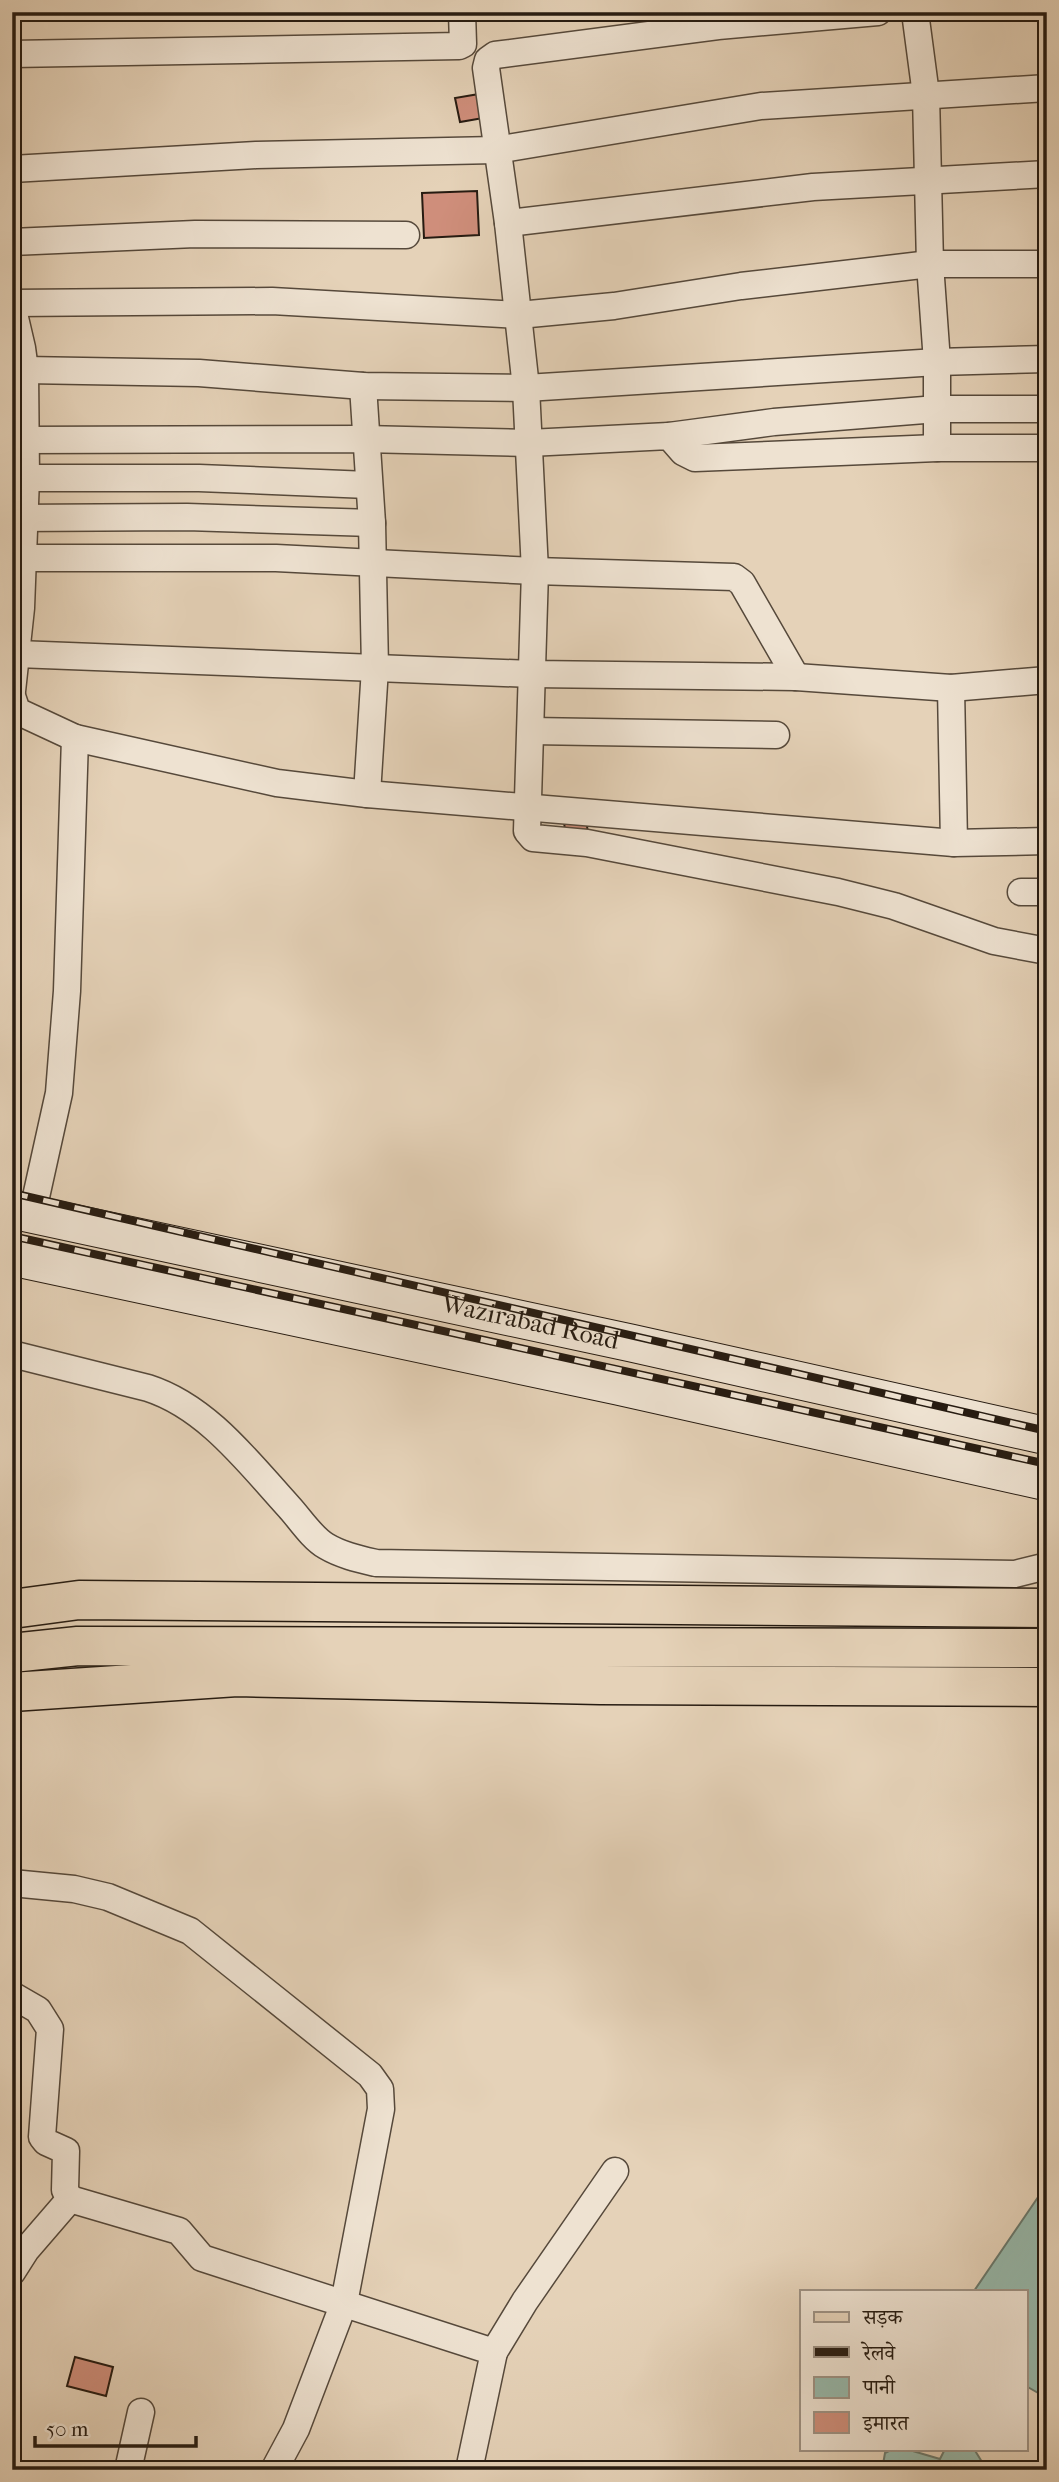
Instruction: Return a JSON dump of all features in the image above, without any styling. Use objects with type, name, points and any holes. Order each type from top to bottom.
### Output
[{"type":"main road","name":"Wazirabad Road","points":[[22,1213],[617,1340],[1047,1436]]},
{"type":"main road","name":"Wazirabad Road","points":[[12,1257],[617,1386],[1047,1482]]},
{"type":"main road","points":[[12,1609],[79,1600],[1047,1608]]},
{"type":"main road","points":[[12,1653],[78,1646],[1047,1648]]},
{"type":"main road","points":[[12,1692],[237,1677],[600,1685],[1047,1687]]},
{"type":"street","points":[[12,54],[459,46],[463,44],[464,38],[462,12]]},
{"type":"street","points":[[878,12],[717,19],[495,54],[488,60],[485,68],[519,315],[529,443],[535,571],[527,829],[533,838],[586,843],[849,895],[894,906],[994,941],[1047,951]]},
{"type":"street","points":[[915,12],[926,94],[930,264],[937,362],[937,449]]},
{"type":"street","points":[[12,169],[256,155],[496,150],[761,106],[1047,88]]},
{"type":"street","points":[[508,223],[813,187],[1047,174]]},
{"type":"street","points":[[12,242],[195,234],[406,235]]},
{"type":"street","points":[[1047,264],[930,264],[741,286],[614,306],[519,315],[272,301],[12,304],[20,356],[19,412],[25,440],[26,478],[18,519],[24,558],[17,607],[17,654],[12,694],[17,710],[75,738],[277,783],[367,794],[954,843],[1047,841]]},
{"type":"street","points":[[20,356],[363,386],[526,387],[937,362],[1047,359]]},
{"type":"street","points":[[363,386],[364,439],[372,523],[375,668],[367,794]]},
{"type":"street","points":[[25,440],[364,439],[529,443],[669,436],[774,422],[937,409],[1047,409]]},
{"type":"street","points":[[669,436],[683,452],[695,458],[937,449],[1047,449]]},
{"type":"street","points":[[26,478],[199,478],[368,485]]},
{"type":"street","points":[[18,519],[187,517],[372,523]]},
{"type":"street","points":[[24,558],[276,558],[535,571],[734,577],[742,583],[796,677]]},
{"type":"street","points":[[17,654],[532,674],[796,677],[951,688],[1047,680]]},
{"type":"street","points":[[951,688],[954,843]]},
{"type":"street","points":[[531,731],[776,735]]},
{"type":"street","points":[[22,1213],[59,1093],[67,991],[75,738]]},
{"type":"street","points":[[12,1354],[148,1388],[183,1403],[230,1443],[324,1545],[376,1563],[1014,1574],[1047,1566]]},
{"type":"street","points":[[12,1883],[74,1889],[108,1897],[190,1931],[370,2075],[380,2089],[381,2109],[344,2304],[296,2429],[274,2470]]},
{"type":"street","points":[[12,1995],[38,2010],[50,2029],[42,2137],[66,2151],[65,2190],[70,2200],[178,2231],[202,2258],[494,2352]]},
{"type":"street","points":[[470,2470],[494,2352],[524,2301],[615,2171]]},
{"type":"street","points":[[12,2272],[26,2250],[70,2200]]},
{"type":"street","points":[[128,2470],[141,2412]]},
{"type":"water","points":[[1047,2184],[1047,2398],[1028,2387],[1028,2290],[975,2290]]},
{"type":"water","points":[[891,2450],[909,2450],[940,2459],[944,2450],[975,2450],[987,2470],[882,2470],[885,2453]]},
{"type":"building","points":[[485,93],[489,117],[460,122],[455,98]]},
{"type":"building","points":[[477,191],[479,235],[424,238],[422,193]]},
{"type":"building","points":[[586,816],[588,835],[565,836],[564,817]]},
{"type":"building","points":[[75,2357],[113,2367],[106,2396],[67,2386]]},
{"type":"railway","points":[[12,1193],[1047,1431]]},
{"type":"railway","points":[[12,1236],[1047,1464]]}]
